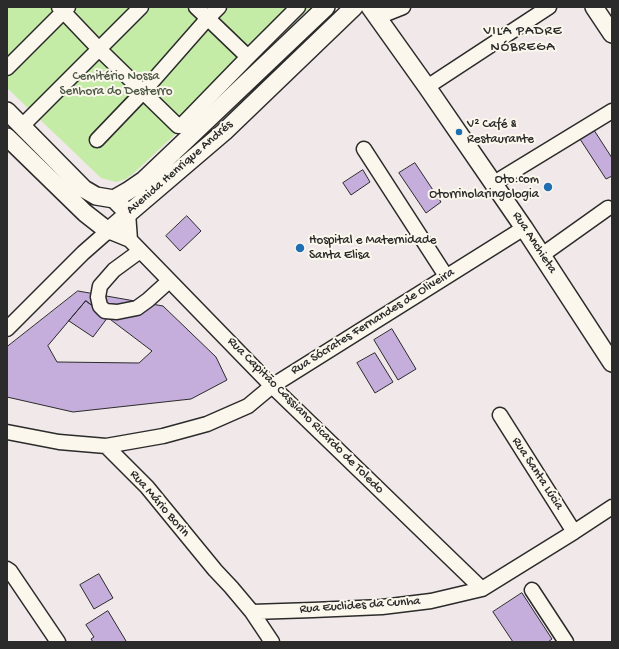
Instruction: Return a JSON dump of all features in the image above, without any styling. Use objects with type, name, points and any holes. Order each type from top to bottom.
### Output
[{"type":"main road","name":"Avenida Henrique Andrés","points":[[114,200],[144,180],[326,7]]},
{"type":"main road","name":"Avenida Henrique Andrés","points":[[108,231],[224,132],[354,7]]},
{"type":"main road","points":[[594,7],[612,34]]},
{"type":"main road","name":"Rua Anchieta","points":[[374,12],[494,183],[612,363]]},
{"type":"main road","points":[[7,111],[84,189],[96,196],[114,200],[128,213]]},
{"type":"main road","points":[[206,121],[208,130],[213,133],[224,132]]},
{"type":"main road","points":[[7,137],[85,213],[108,231]]},
{"type":"street","points":[[22,126],[141,7]]},
{"type":"street","points":[[196,7],[248,57]]},
{"type":"street","points":[[97,140],[143,92],[219,7]]},
{"type":"street","points":[[7,68],[63,8],[99,49],[177,125],[181,126],[298,7]]},
{"type":"street","points":[[374,12],[403,7]]},
{"type":"street","points":[[428,87],[549,7]]},
{"type":"street","points":[[494,183],[612,111]]},
{"type":"street","points":[[364,150],[446,276]]},
{"type":"street","points":[[542,255],[608,208]]},
{"type":"street","points":[[128,213],[130,240]]},
{"type":"street","name":"Rua Sócrates Fernandes de Oliveira","points":[[106,446],[163,436],[207,424],[248,406],[272,386],[524,228]]},
{"type":"street","name":"Rua Capitão Cassiano Ricardo de Toledo","points":[[108,231],[130,240],[272,386],[482,588]]},
{"type":"street","name":"Avenida Henrique Andrés","points":[[7,328],[83,253],[108,231]]},
{"type":"street","points":[[140,251],[114,270],[100,286],[98,297],[100,306],[105,311],[117,312],[138,308],[169,281]]},
{"type":"street","name":"Rua Santa Lúcia","points":[[500,415],[574,532]]},
{"type":"street","points":[[7,432],[59,442],[106,446]]},
{"type":"street","name":"Rua Mário Borin","points":[[106,446],[147,487],[215,570],[252,612],[272,642]]},
{"type":"street","name":"Rua Euclides da Cunha","points":[[252,612],[382,607],[431,601],[482,588],[574,532],[612,506]]},
{"type":"street","points":[[7,569],[10,571],[58,642]]},
{"type":"street","points":[[532,590],[566,642]]},
{"type":"green space","name":"Cemitério Nossa Senhora do Desterro","points":[[7,7],[311,7],[134,173],[126,179],[116,182],[101,178],[7,88]]},
{"type":"building","points":[[592,127],[612,158],[612,176],[606,179],[578,136]]},
{"type":"building","points":[[415,163],[441,202],[426,213],[399,173]]},
{"type":"building","points":[[363,170],[370,182],[351,195],[343,183]]},
{"type":"building","points":[[187,216],[201,231],[180,251],[166,236]]},
{"type":"building","points":[[78,291],[163,306],[216,357],[227,380],[191,399],[73,412],[7,397],[7,347]]},
{"type":"building","points":[[86,301],[152,351],[139,363],[57,362],[48,346]]},
{"type":"building","points":[[86,301],[108,317],[93,337],[69,321]]},
{"type":"building","points":[[392,329],[416,369],[398,380],[374,340]]},
{"type":"building","points":[[375,353],[393,382],[375,393],[357,363]]},
{"type":"building","points":[[99,574],[113,598],[94,609],[80,585]]},
{"type":"building","points":[[522,593],[552,639],[548,642],[513,642],[493,612]]},
{"type":"building","points":[[108,611],[126,641],[93,642],[91,639],[94,637],[86,625]]},
{"type":"place","name":"V² Café & Restaurante","points":[[459,132]]},
{"type":"place","name":"Oto.com Otorrinolaringologia","points":[[548,187]]},
{"type":"place","name":"Hospital e Maternidade Santa Elisa","points":[[300,248]]},
{"type":"district","name":"VILA PADRE NÓBREGA","points":[[523,40]]}]
